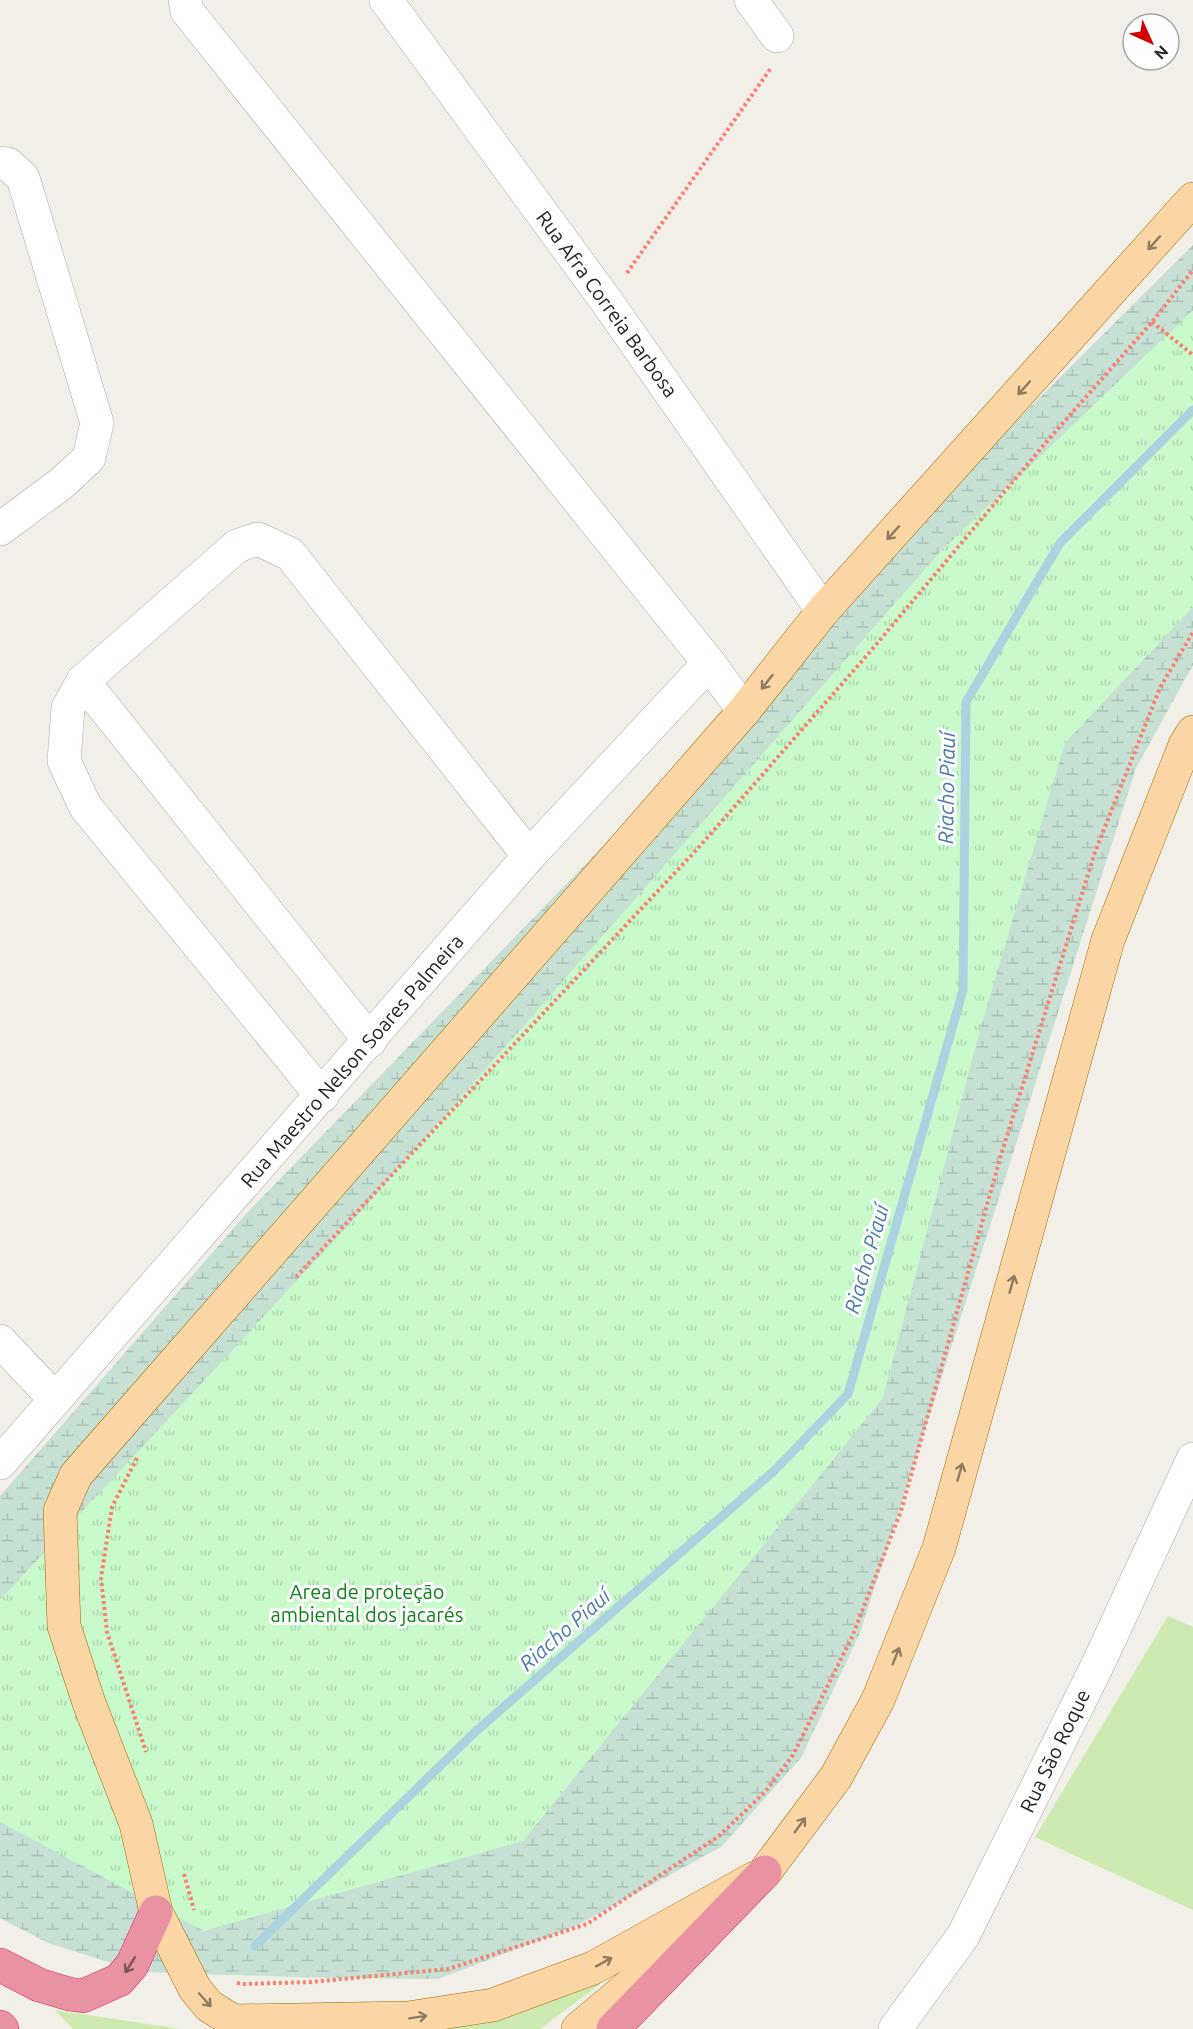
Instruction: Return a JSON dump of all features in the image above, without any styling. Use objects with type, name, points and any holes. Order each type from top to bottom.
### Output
[{"type":"highway","points":[[613,2029],[765,1872]]},
{"type":"highway","points":[[0,1965],[39,1985],[83,1996],[120,1980],[132,1965],[156,1912]]},
{"type":"main road","points":[[765,1872],[593,1968],[493,2005],[408,2018],[243,2025],[209,2006],[195,1989],[156,1912],[136,1824],[89,1703],[64,1626],[60,1511],[76,1475],[744,711],[823,611],[1193,200]]},
{"type":"main road","points":[[578,2029],[765,1872],[836,1777],[878,1700],[939,1548],[1108,940],[1185,746],[1193,732]]},
{"type":"street","points":[[185,0],[187,11],[710,663],[744,711]]},
{"type":"street","name":"Rua Afra Correia Barbosa","points":[[386,0],[607,302],[823,611]]},
{"type":"street","points":[[751,0],[777,36]]},
{"type":"street","points":[[0,163],[8,164],[23,178],[97,423],[89,458],[62,483],[0,529]]},
{"type":"street","points":[[322,1096],[85,806],[64,761],[68,708],[83,681],[237,546],[258,539],[290,554],[529,856]]},
{"type":"street","name":"Rua Maestro Nelson Soares Palmeira","points":[[0,1463],[529,856],[710,663]]},
{"type":"street","points":[[83,681],[370,1041]]},
{"type":"street","points":[[0,1341],[55,1399]]},
{"type":"street","name":"Rua São Roque","points":[[895,2029],[963,1936],[1099,1662],[1193,1459]]},
{"type":"path","points":[[607,302],[777,59],[777,36]]},
{"type":"path","points":[[291,1283],[700,846],[1152,322],[1193,270]]},
{"type":"path","points":[[1152,322],[1193,355]]},
{"type":"path","points":[[235,1982],[243,1984],[311,1982],[448,1969],[587,1924],[719,1836],[765,1792],[793,1755],[852,1637],[901,1511],[1001,1155],[1095,852],[1160,688],[1193,632]]},
{"type":"path","points":[[138,1456],[112,1507],[101,1578],[107,1632],[148,1757]]},
{"type":"path","points":[[183,1870],[196,1916]]},
{"type":"green space","name":"Area de proteção ambiental dos jacarés","points":[[1193,245],[1193,665],[1136,768],[860,1633],[801,1758],[721,1847],[574,1927],[438,1979],[140,1972],[48,1943],[0,1918],[0,1496],[246,1214],[804,639],[852,584]]},
{"type":"green space","name":"Area de proteção ambiental dos jacarés","points":[[1193,310],[1193,607],[1065,743],[980,1030],[883,1398],[523,1841],[204,1931],[0,1822],[0,1600],[344,1230],[941,551]]},
{"type":"green space","points":[[1168,1616],[1193,1627],[1193,1910],[1035,1837]]},
{"type":"green space","points":[[615,1973],[540,2029],[403,2029]]},
{"type":"green space","points":[[55,2010],[181,2029],[73,2029]]},
{"type":"waterway","name":"Riacho Piauí","points":[[255,1946],[474,1733],[775,1470],[848,1394],[963,990],[966,702],[1060,543],[1193,410]]}]
